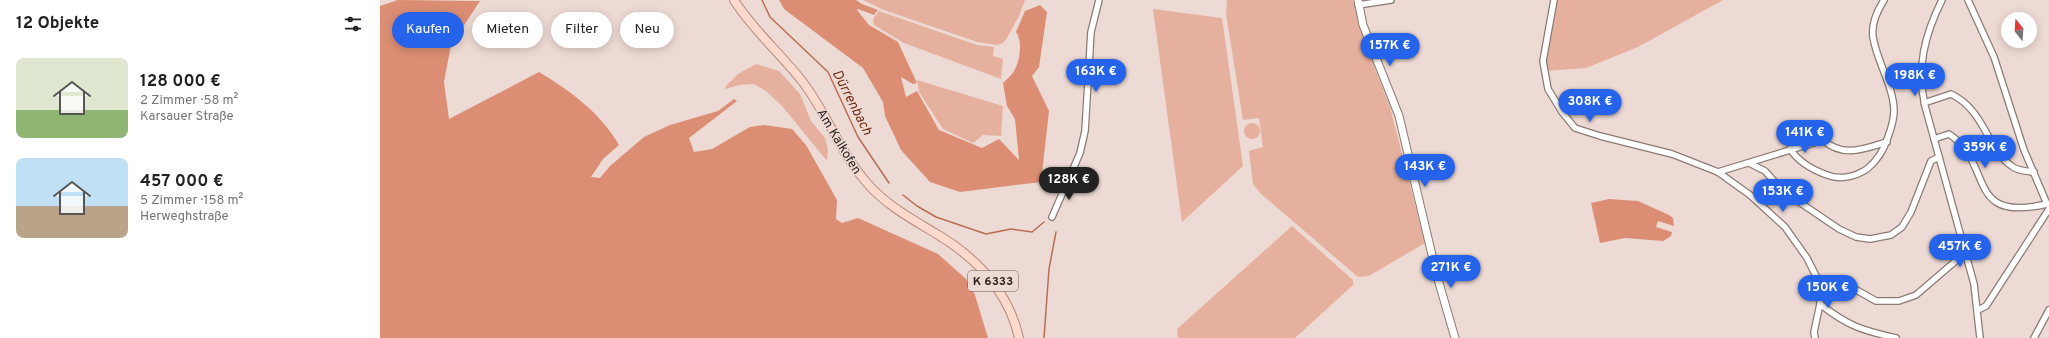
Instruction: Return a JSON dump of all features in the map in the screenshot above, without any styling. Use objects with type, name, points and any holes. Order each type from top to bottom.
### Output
[{"type":"main road","name":"Am Kalkofen","points":[[734,0],[752,25],[802,81],[828,121],[850,161],[867,184],[893,207],[958,248],[977,263],[990,276],[1009,309],[1019,338]]},
{"type":"street","points":[[1052,217],[1077,159],[1085,131],[1091,32],[1098,0]]},
{"type":"street","points":[[1391,0],[1358,3],[1363,25],[1398,116],[1437,276],[1455,338]]},
{"type":"street","points":[[1554,0],[1543,60],[1548,89],[1562,112],[1575,128],[1600,136],[1672,154],[1718,172],[1750,195],[1785,226],[1807,258],[1818,280],[1820,304],[1814,338]]},
{"type":"street","points":[[1790,149],[1795,155],[1813,169],[1828,176],[1844,178],[1860,173],[1874,163],[1883,151],[1887,142],[1894,110],[1873,36],[1874,20],[1884,0]]},
{"type":"street","points":[[1942,0],[1929,30],[1921,62],[1921,85],[1924,103],[1974,284],[1980,338]]},
{"type":"street","points":[[1968,0],[1994,57],[2034,172],[2048,206]]},
{"type":"street","points":[[1924,103],[1951,94],[1962,99],[1973,110],[2002,156],[2012,167],[2034,172]]},
{"type":"street","points":[[1934,139],[1949,134],[1956,138],[1967,152],[1988,197],[1999,204],[2014,208],[2048,206]]},
{"type":"street","points":[[1718,172],[1823,140],[1831,148],[1844,152],[1859,150],[1887,142]]},
{"type":"street","points":[[1749,162],[1765,171],[1783,191],[1839,228],[1856,237],[1870,239],[1891,235],[1902,227],[1911,212],[1931,161],[1939,157]]},
{"type":"street","points":[[1978,310],[1986,306],[2048,206]]},
{"type":"street","points":[[1818,280],[1844,282],[1876,301],[1899,301],[1916,295],[1965,253]]},
{"type":"street","points":[[1820,304],[1839,319],[1862,330],[1896,338]]},
{"type":"street","points":[[2034,338],[2049,310]]},
{"type":"shaded area","points":[[398,0],[480,1],[464,25],[464,12],[392,12],[392,48],[450,48],[444,82],[449,119],[539,72],[562,86],[594,113],[612,133],[619,145],[603,159],[591,177],[600,178],[610,166],[644,137],[670,125],[718,111],[734,99],[737,101],[689,138],[694,152],[712,149],[750,127],[764,125],[792,129],[806,145],[837,200],[836,219],[842,223],[858,218],[938,254],[966,279],[975,295],[988,338],[380,338],[380,6]]},
{"type":"shaded area","points":[[779,0],[856,0],[878,10],[874,15],[858,9],[857,10],[869,25],[898,42],[917,83],[913,84],[901,77],[906,97],[917,91],[939,130],[982,148],[999,139],[1019,160],[1015,119],[1007,106],[1003,83],[1011,76],[1018,62],[1020,46],[1016,32],[1025,11],[1040,5],[1047,12],[1039,67],[1032,76],[1049,111],[1041,182],[960,192],[930,182],[901,150],[885,116],[883,102],[863,68],[784,9]]},
{"type":"shaded area","points":[[863,0],[1025,0],[1019,16],[1007,38],[1003,43],[996,45],[977,42],[884,10]]},
{"type":"shaded area","points":[[1227,0],[1353,0],[1375,69],[1390,107],[1425,243],[1369,276],[1358,277],[1260,193],[1253,184],[1249,151],[1263,147],[1259,118],[1243,120],[1226,14]]},
{"type":"shaded area","points":[[1556,0],[1723,0],[1638,47],[1586,68],[1546,71],[1545,59]]},
{"type":"shaded area","points":[[1153,9],[1222,18],[1243,166],[1182,222]]},
{"type":"shaded area","points":[[879,11],[977,45],[994,47],[993,56],[1003,59],[1001,79],[904,43],[874,25],[873,19]]},
{"type":"shaded area","points":[[756,64],[779,71],[800,94],[811,121],[825,138],[828,149],[827,161],[782,106],[766,91],[754,84],[739,85],[725,89],[726,86],[738,74]]},
{"type":"shaded area","points":[[917,80],[1003,106],[1001,136],[983,135],[973,143],[943,129],[919,92]]},
{"type":"shaded area","points":[[1249,123],[1255,123],[1260,128],[1258,137],[1255,139],[1249,139],[1244,134],[1244,128]]},
{"type":"shaded area","points":[[1609,199],[1638,201],[1669,215],[1673,218],[1674,226],[1658,221],[1656,227],[1672,232],[1671,236],[1663,241],[1625,238],[1600,243],[1591,203]]},
{"type":"shaded area","points":[[1292,226],[1353,280],[1353,285],[1295,338],[1178,338],[1177,329]]},
{"type":"waterway","name":"Dürrenbach","points":[[762,0],[770,17],[828,72],[858,137],[889,183]]},
{"type":"waterway","name":"Dürrenbach","points":[[903,195],[917,206],[936,217],[986,234],[1011,229],[1032,232],[1044,222]]},
{"type":"waterway","name":"Dürrenbach","points":[[1044,338],[1049,269],[1056,232]]}]
